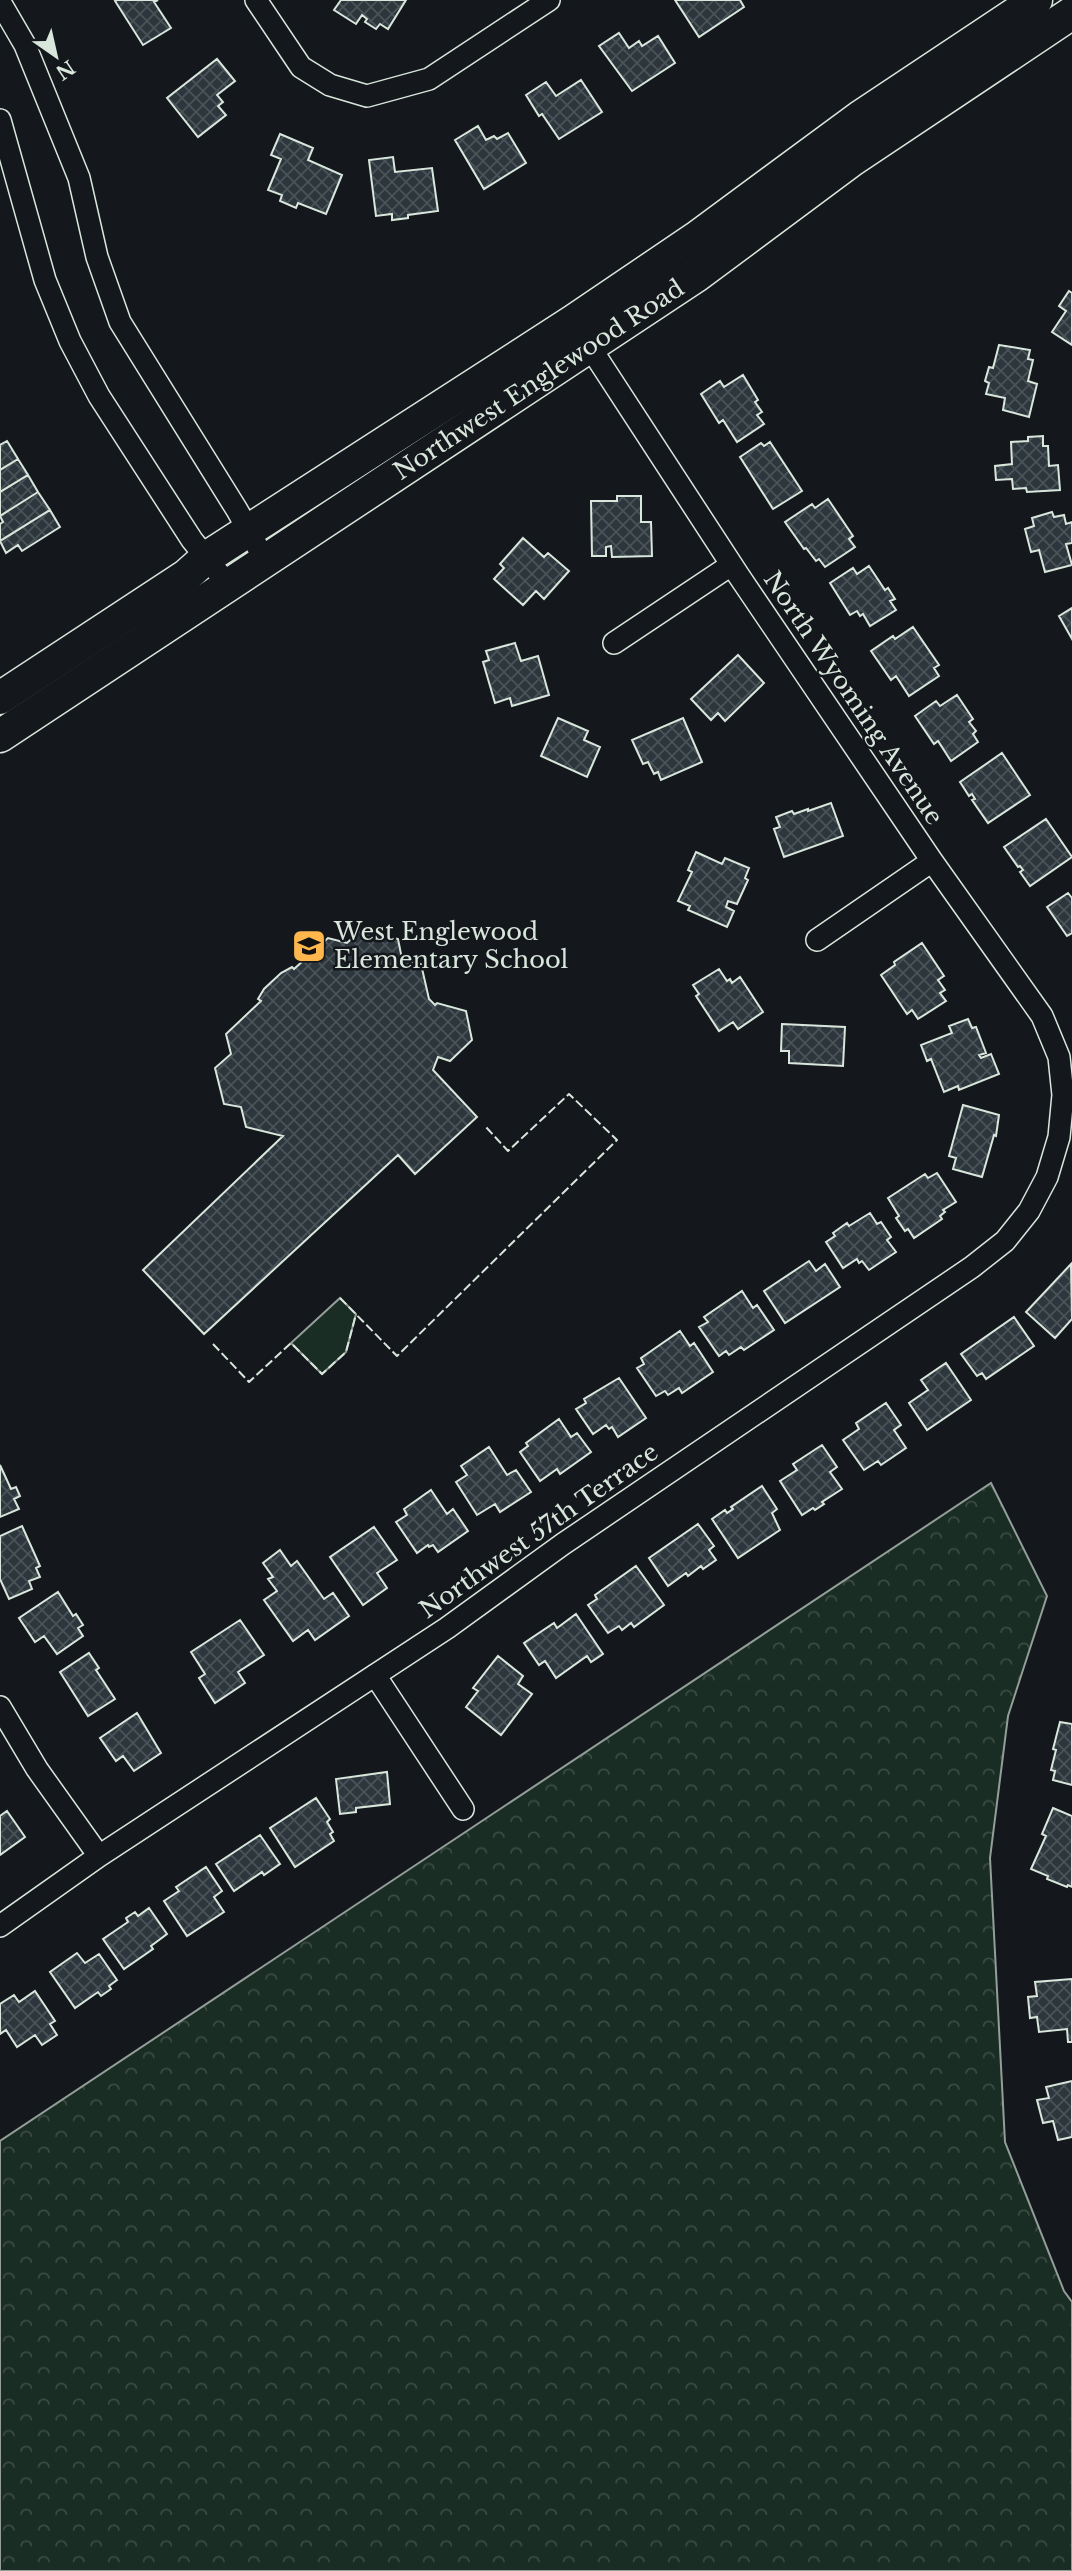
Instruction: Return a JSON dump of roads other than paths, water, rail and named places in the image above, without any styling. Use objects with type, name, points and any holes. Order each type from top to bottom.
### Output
[{"type":"main road","name":"Northwest Englewood Road","points":[[0,698],[187,575],[206,558],[572,322],[696,238],[860,117],[1036,0]]},
{"type":"main road","name":"Northwest Englewood Road","points":[[0,736],[696,276],[852,160],[1072,13]]},
{"type":"street","points":[[256,0],[301,67],[330,85],[367,96],[429,79],[549,0]]},
{"type":"street","points":[[0,2],[24,45],[79,178],[97,257],[120,322],[265,562]]},
{"type":"street","points":[[0,120],[46,279],[70,341],[99,396],[191,540],[229,586]]},
{"type":"street","name":"North Wyoming Avenue","points":[[572,322],[731,565],[932,861],[1042,1016],[1059,1056],[1063,1094],[1059,1137]]},
{"type":"street","name":"North Wyoming Avenue","points":[[614,643],[731,565]]},
{"type":"street","name":"North Wyoming Avenue","points":[[817,940],[932,861]]},
{"type":"street","name":"Northwest 57th Terrace","points":[[0,1926],[99,1856],[447,1628],[563,1544],[972,1267],[1004,1241],[1029,1211],[1047,1177],[1059,1137]]},
{"type":"street","points":[[375,1675],[463,1810]]},
{"type":"street","points":[[0,1707],[37,1769],[99,1856]]},
{"type":"place","name":"West Englewood Elementary School","points":[[309,946]]}]
